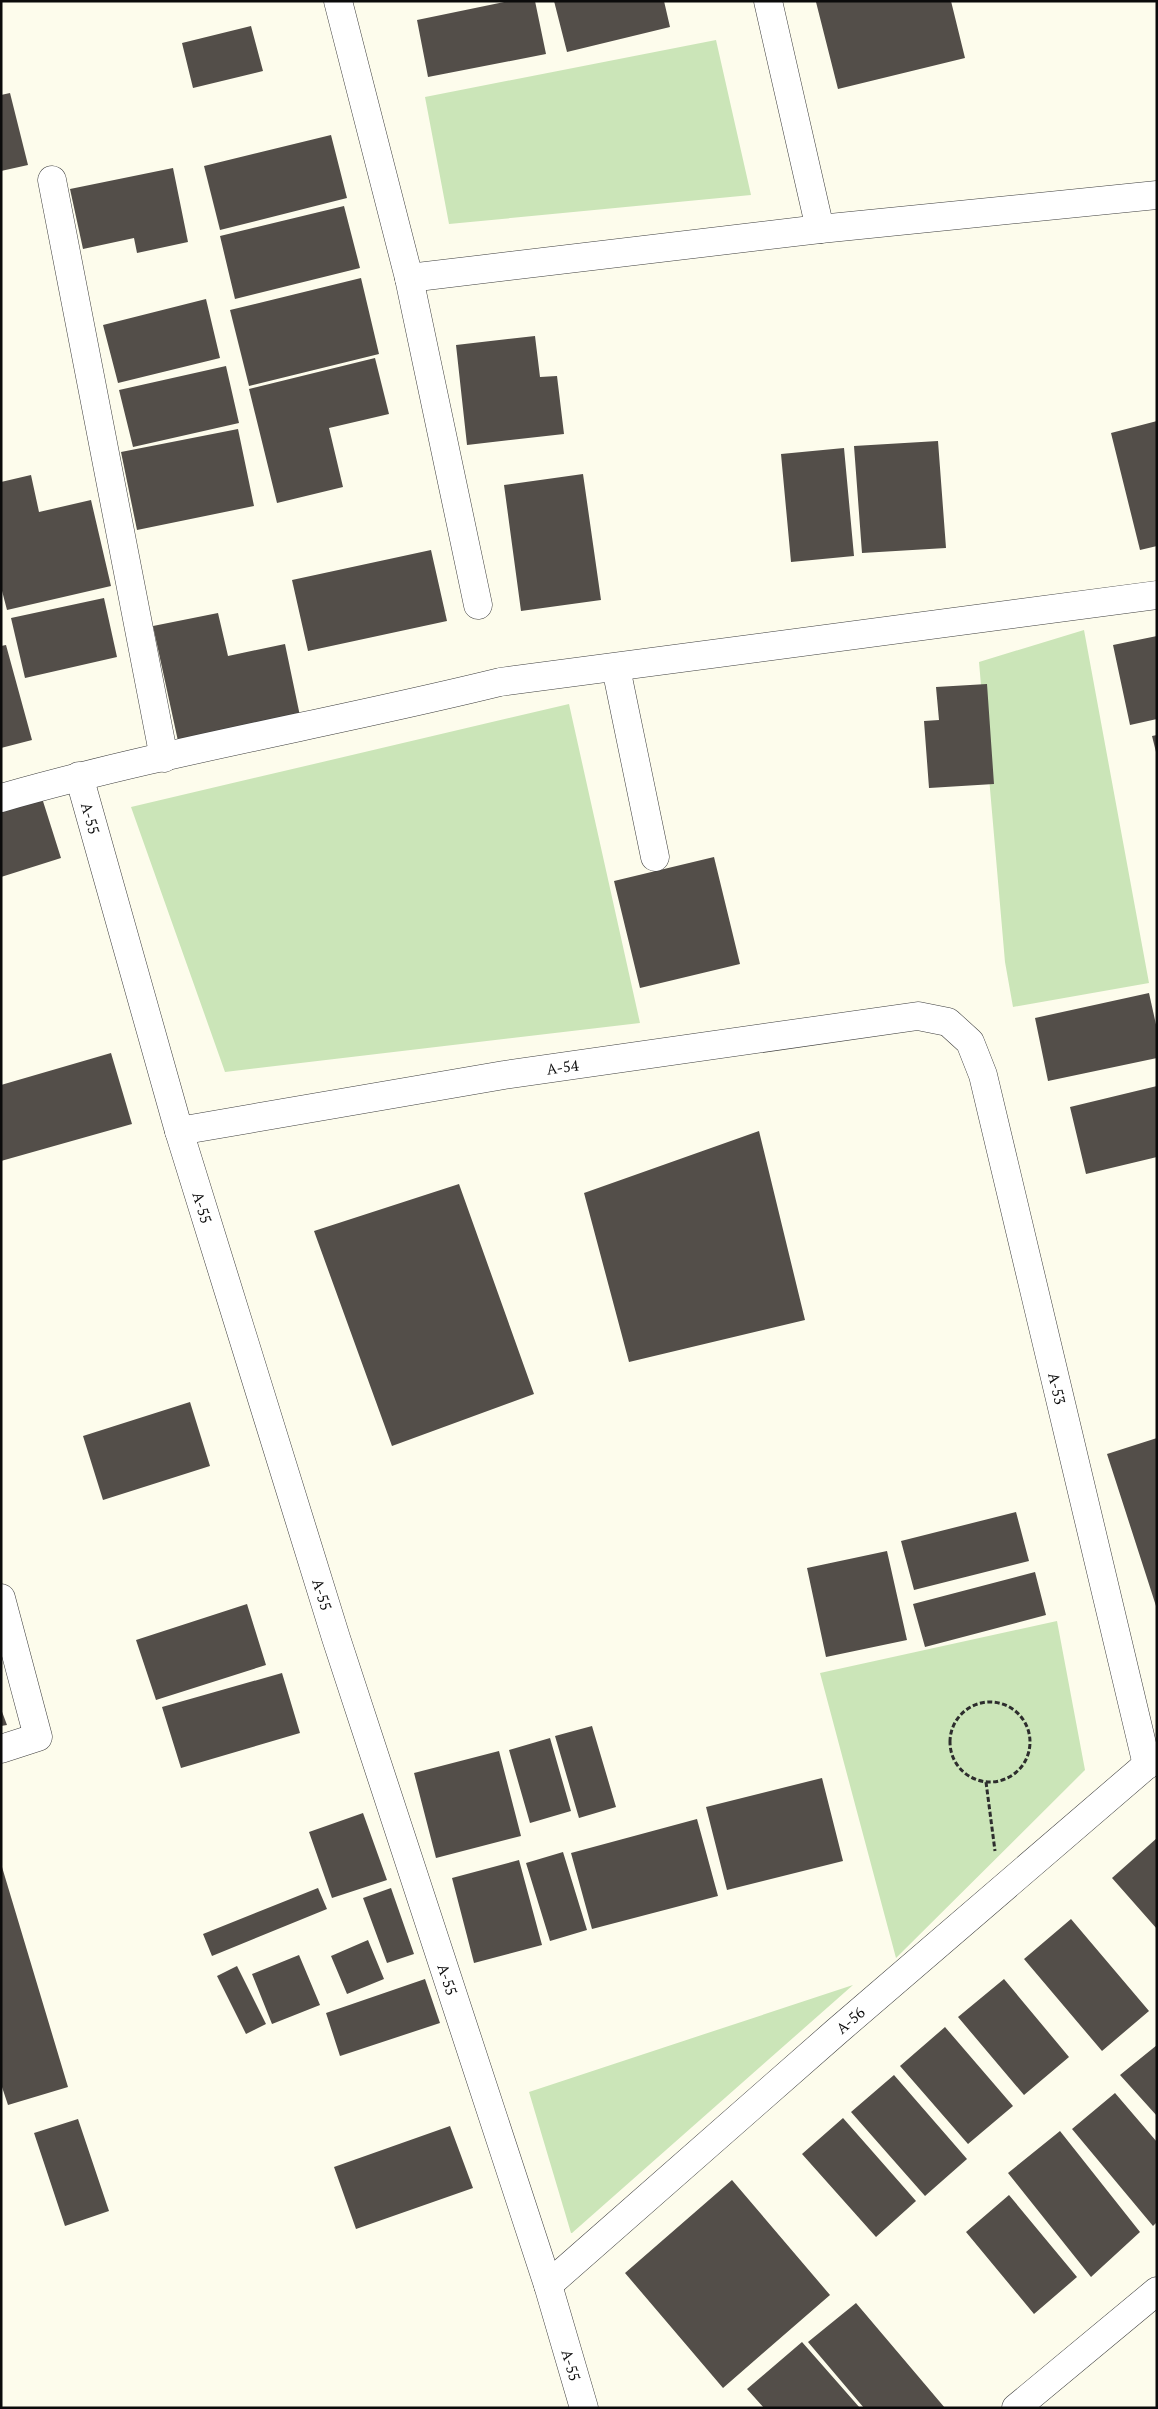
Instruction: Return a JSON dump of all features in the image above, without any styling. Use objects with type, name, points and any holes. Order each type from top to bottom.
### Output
[{"type":"street","points":[[338,1],[409,278],[478,605]]},
{"type":"street","points":[[768,1],[820,229]]},
{"type":"street","points":[[52,180],[164,758]]},
{"type":"street","points":[[409,278],[820,229],[1157,196]]},
{"type":"street","points":[[1,798],[79,776],[396,708],[500,682],[1157,595]]},
{"type":"street","points":[[616,668],[655,857]]},
{"type":"street","name":"A-55","points":[[79,776],[179,1131],[336,1638],[548,2286],[584,2408]]},
{"type":"street","name":"A-54","points":[[179,1131],[504,1075],[908,1017],[918,1016],[948,1022]]},
{"type":"street","name":"A-53","points":[[948,1022],[970,1042],[983,1076],[1152,1761]]},
{"type":"street","points":[[1,1598],[38,1736],[1,1749]]},
{"type":"street","name":"A-56","points":[[548,2286],[836,2032],[1152,1761]]},
{"type":"street","points":[[1016,2408],[1157,2291]]},
{"type":"path","points":[[985,1702],[997,1702],[1019,1714],[1027,1726],[1030,1739],[1028,1753],[1022,1765],[1012,1775],[1000,1781],[986,1782],[972,1778],[962,1770],[953,1758],[951,1734],[954,1722],[972,1706],[985,1702]]},
{"type":"path","points":[[986,1782],[1000,1891]]},
{"type":"green space","points":[[716,40],[751,195],[449,224],[425,97]]},
{"type":"green space","points":[[1084,630],[1149,983],[1013,1007],[1005,962],[979,662]]},
{"type":"green space","points":[[569,704],[640,1023],[225,1072],[131,807]]},
{"type":"green space","points":[[1057,1621],[1085,1770],[896,1958],[820,1673]]},
{"type":"green space","points":[[853,1985],[572,2233],[571,2233],[529,2092]]},
{"type":"building","points":[[509,1],[535,1],[546,54],[428,77],[417,20]]},
{"type":"building","points":[[554,1],[664,1],[670,27],[567,52]]},
{"type":"building","points":[[951,1],[965,58],[838,89],[816,2]]},
{"type":"building","points":[[251,26],[263,71],[193,88],[182,43]]},
{"type":"building","points":[[10,93],[28,165],[1,171],[1,95]]},
{"type":"building","points":[[331,135],[347,198],[220,230],[204,166]]},
{"type":"building","points":[[173,168],[188,242],[137,253],[134,238],[83,249],[70,189]]},
{"type":"building","points":[[344,206],[360,268],[235,299],[220,236]]},
{"type":"building","points":[[361,278],[379,354],[249,386],[230,310]]},
{"type":"building","points":[[206,299],[220,358],[118,383],[103,325]]},
{"type":"building","points":[[535,336],[540,377],[557,376],[564,434],[467,445],[456,345]]},
{"type":"building","points":[[375,358],[389,414],[329,428],[343,487],[277,503],[249,389]]},
{"type":"building","points":[[226,366],[239,423],[133,447],[119,390]]},
{"type":"building","points":[[1157,421],[1157,546],[1140,550],[1111,433]]},
{"type":"building","points":[[238,429],[254,506],[137,530],[121,452]]},
{"type":"building","points":[[938,441],[946,548],[862,553],[854,446]]},
{"type":"building","points":[[844,448],[854,556],[791,562],[781,454]]},
{"type":"building","points":[[583,474],[601,600],[521,611],[504,485]]},
{"type":"building","points":[[31,475],[39,512],[91,500],[111,586],[7,610],[1,587],[1,482]]},
{"type":"building","points":[[431,550],[447,621],[308,651],[292,580]]},
{"type":"building","points":[[104,598],[117,657],[25,678],[11,618]]},
{"type":"building","points":[[218,613],[228,656],[285,644],[300,716],[178,741],[153,626]]},
{"type":"building","points":[[1157,636],[1157,719],[1130,725],[1113,645]]},
{"type":"building","points":[[6,645],[32,740],[1,748],[1,646]]},
{"type":"building","points":[[987,684],[994,784],[929,788],[924,721],[939,720],[936,687]]},
{"type":"building","points":[[1157,735],[1157,752],[1156,752],[1152,736]]},
{"type":"building","points":[[42,798],[61,858],[1,877],[1,811]]},
{"type":"building","points":[[714,857],[740,964],[640,988],[614,881]]},
{"type":"building","points":[[1149,993],[1157,1029],[1157,1058],[1048,1081],[1035,1018]]},
{"type":"building","points":[[111,1053],[132,1124],[1,1161],[1,1085]]},
{"type":"building","points":[[1157,1086],[1157,1157],[1086,1174],[1070,1107]]},
{"type":"building","points":[[759,1131],[805,1320],[629,1362],[584,1193]]},
{"type":"building","points":[[459,1184],[534,1394],[392,1446],[314,1231]]},
{"type":"building","points":[[190,1402],[210,1466],[103,1500],[83,1436]]},
{"type":"building","points":[[1157,1438],[1157,1606],[1156,1606],[1107,1454]]},
{"type":"building","points":[[1016,1512],[1029,1561],[914,1590],[901,1541]]},
{"type":"building","points":[[887,1551],[907,1640],[826,1657],[807,1568]]},
{"type":"building","points":[[1035,1572],[1046,1615],[925,1647],[913,1604]]},
{"type":"building","points":[[247,1604],[266,1665],[156,1700],[136,1640]]},
{"type":"building","points":[[282,1673],[300,1733],[181,1768],[162,1707]]},
{"type":"building","points":[[1,1709],[7,1725],[1,1726]]},
{"type":"building","points":[[592,1726],[616,1807],[579,1818],[555,1736]]},
{"type":"building","points":[[550,1738],[571,1811],[530,1823],[509,1750]]},
{"type":"building","points":[[499,1751],[521,1836],[436,1858],[414,1773]]},
{"type":"building","points":[[822,1778],[843,1861],[727,1890],[706,1807]]},
{"type":"building","points":[[363,1813],[387,1880],[332,1898],[309,1832]]},
{"type":"building","points":[[697,1819],[718,1896],[592,1929],[571,1853]]},
{"type":"building","points":[[1157,1838],[1157,1929],[1112,1878]]},
{"type":"building","points":[[563,1852],[587,1930],[550,1941],[526,1863]]},
{"type":"building","points":[[519,1860],[542,1945],[474,1963],[452,1878]]},
{"type":"building","points":[[2,1867],[68,2087],[8,2105],[1,2084]]},
{"type":"building","points":[[318,1888],[327,1909],[212,1956],[203,1934]]},
{"type":"building","points":[[391,1888],[414,1954],[387,1963],[363,1898]]},
{"type":"building","points":[[1071,1919],[1149,2011],[1102,2051],[1024,1959]]},
{"type":"building","points":[[368,1940],[384,1979],[347,1994],[331,1956]]},
{"type":"building","points":[[299,1955],[320,2005],[272,2024],[252,1974]]},
{"type":"building","points":[[237,1966],[266,2024],[246,2034],[217,1976]]},
{"type":"building","points":[[425,1979],[440,2023],[340,2056],[326,2013]]},
{"type":"building","points":[[1004,1979],[1069,2057],[1024,2095],[958,2017]]},
{"type":"building","points":[[945,2027],[1013,2106],[968,2144],[900,2066]]},
{"type":"building","points":[[1157,2045],[1157,2116],[1120,2075]]},
{"type":"building","points":[[894,2075],[967,2159],[925,2196],[851,2112]]},
{"type":"building","points":[[1115,2093],[1157,2142],[1157,2222],[1153,2226],[1072,2129]]},
{"type":"building","points":[[843,2118],[916,2201],[876,2237],[802,2154]]},
{"type":"building","points":[[78,2119],[109,2211],[65,2226],[34,2133]]},
{"type":"building","points":[[450,2126],[473,2188],[356,2229],[334,2167]]},
{"type":"building","points":[[1060,2131],[1140,2232],[1091,2277],[1008,2173]]},
{"type":"building","points":[[732,2180],[830,2295],[723,2388],[625,2273]]},
{"type":"building","points":[[1009,2195],[1077,2277],[1034,2314],[966,2232]]},
{"type":"building","points":[[856,2303],[945,2408],[864,2408],[808,2342]]},
{"type":"building","points":[[802,2342],[860,2408],[764,2408],[747,2389]]}]
